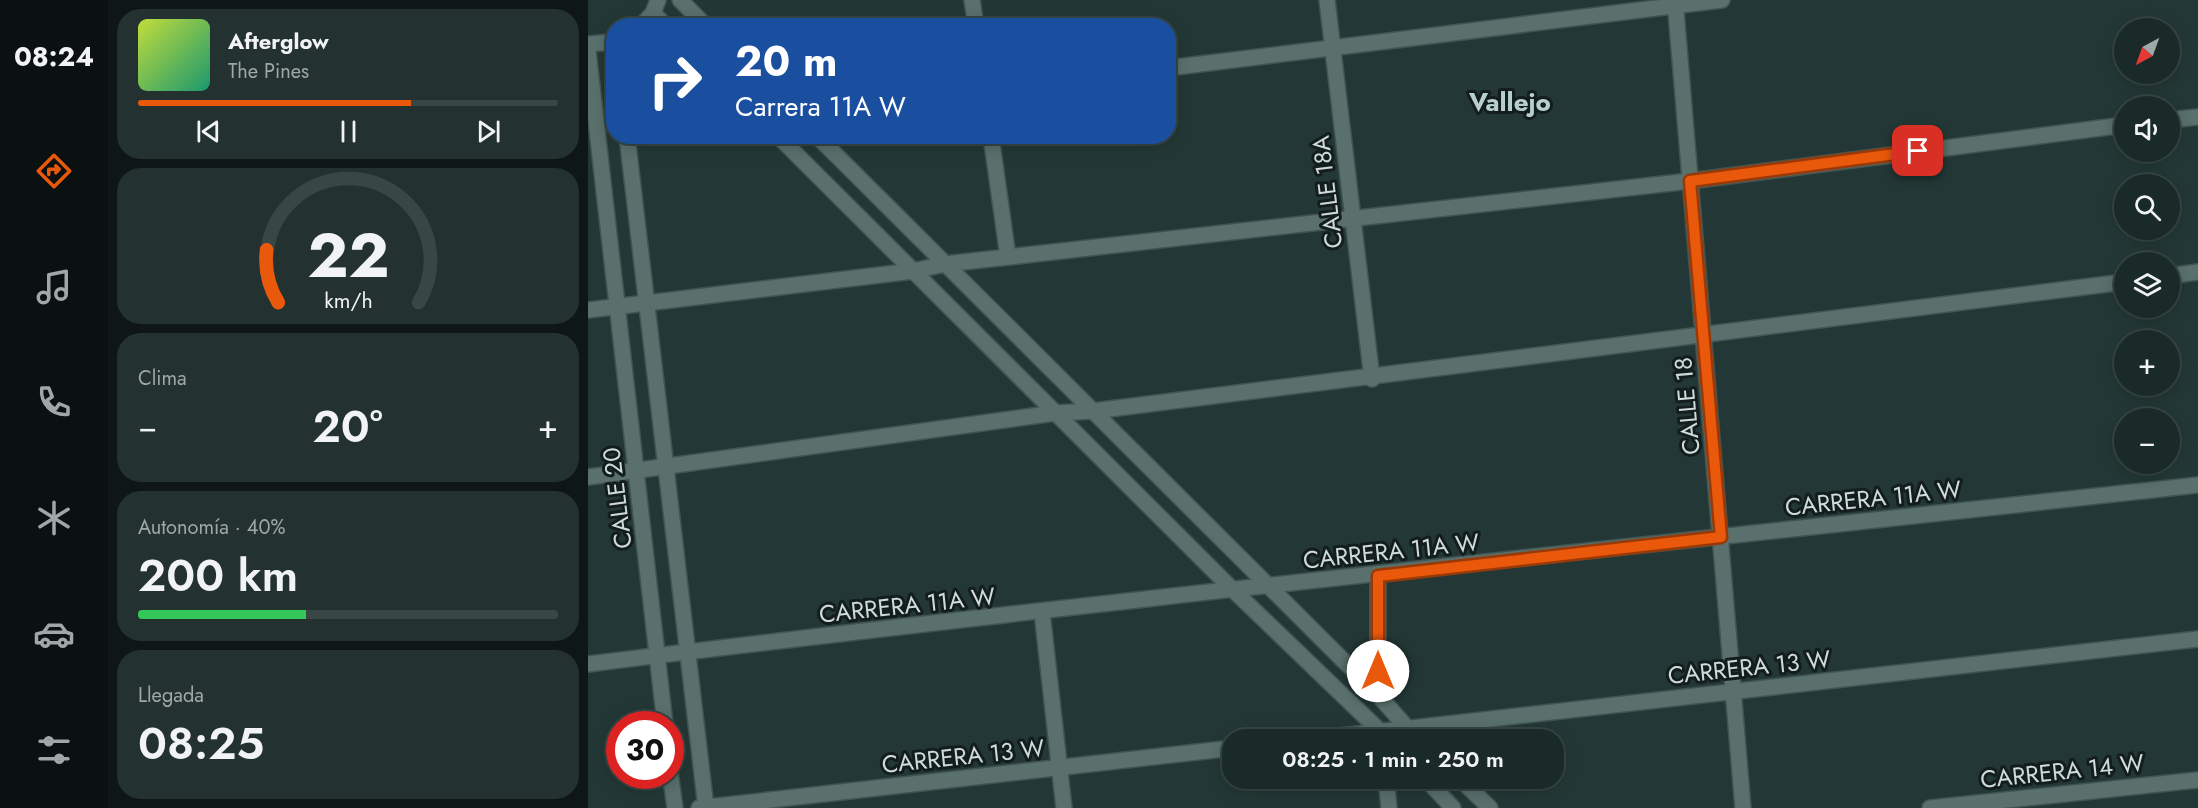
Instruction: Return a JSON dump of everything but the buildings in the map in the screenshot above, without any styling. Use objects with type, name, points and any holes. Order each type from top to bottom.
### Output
[{"type":"street","points":[[680,0],[697,18]]},
{"type":"street","points":[[972,0],[975,18]]},
{"type":"street","name":"CALLE 18A","points":[[1327,0],[1372,379]]},
{"type":"street","points":[[1176,67],[1676,3],[1722,0]]},
{"type":"street","name":"CALLE 18","points":[[1676,3],[1743,808]]},
{"type":"street","points":[[588,44],[606,43]]},
{"type":"street","name":"CALLE 20","points":[[588,51],[593,140],[617,307],[663,711]]},
{"type":"street","points":[[2180,119],[2198,117]]},
{"type":"street","points":[[588,310],[913,271],[945,264],[1690,181],[2114,126]]},
{"type":"street","points":[[628,144],[706,808]]},
{"type":"street","points":[[786,144],[1375,729]]},
{"type":"street","points":[[825,144],[1378,695],[1406,728]]},
{"type":"street","points":[[992,144],[1008,257]]},
{"type":"street","points":[[2180,274],[2198,272]]},
{"type":"street","points":[[588,477],[1055,413],[1093,411],[1372,379],[2114,283]]},
{"type":"street","name":"CARRERA 11A W","points":[[588,664],[1231,588],[1378,576],[2198,485]]},
{"type":"street","points":[[1378,576],[1378,695]]},
{"type":"street","points":[[1042,612],[1064,808]]},
{"type":"street","name":"CARRERA 13 W","points":[[1406,728],[2198,639]]},
{"type":"street","name":"CARRERA 13 W","points":[[699,808],[1222,749]]},
{"type":"street","name":"CARRERA 14 W","points":[[1930,808],[2198,780]]},
{"type":"street","points":[[672,789],[675,808]]},
{"type":"street","points":[[1387,789],[1389,808]]},
{"type":"street","points":[[1435,789],[1453,808]]},
{"type":"street","points":[[1470,789],[1490,808]]},
{"type":"district","name":"Vallejo","points":[[1510,102]]},
{"type":"route","points":[[1378,671],[1378,576],[1721,537],[1690,181],[1918,151]]}]
